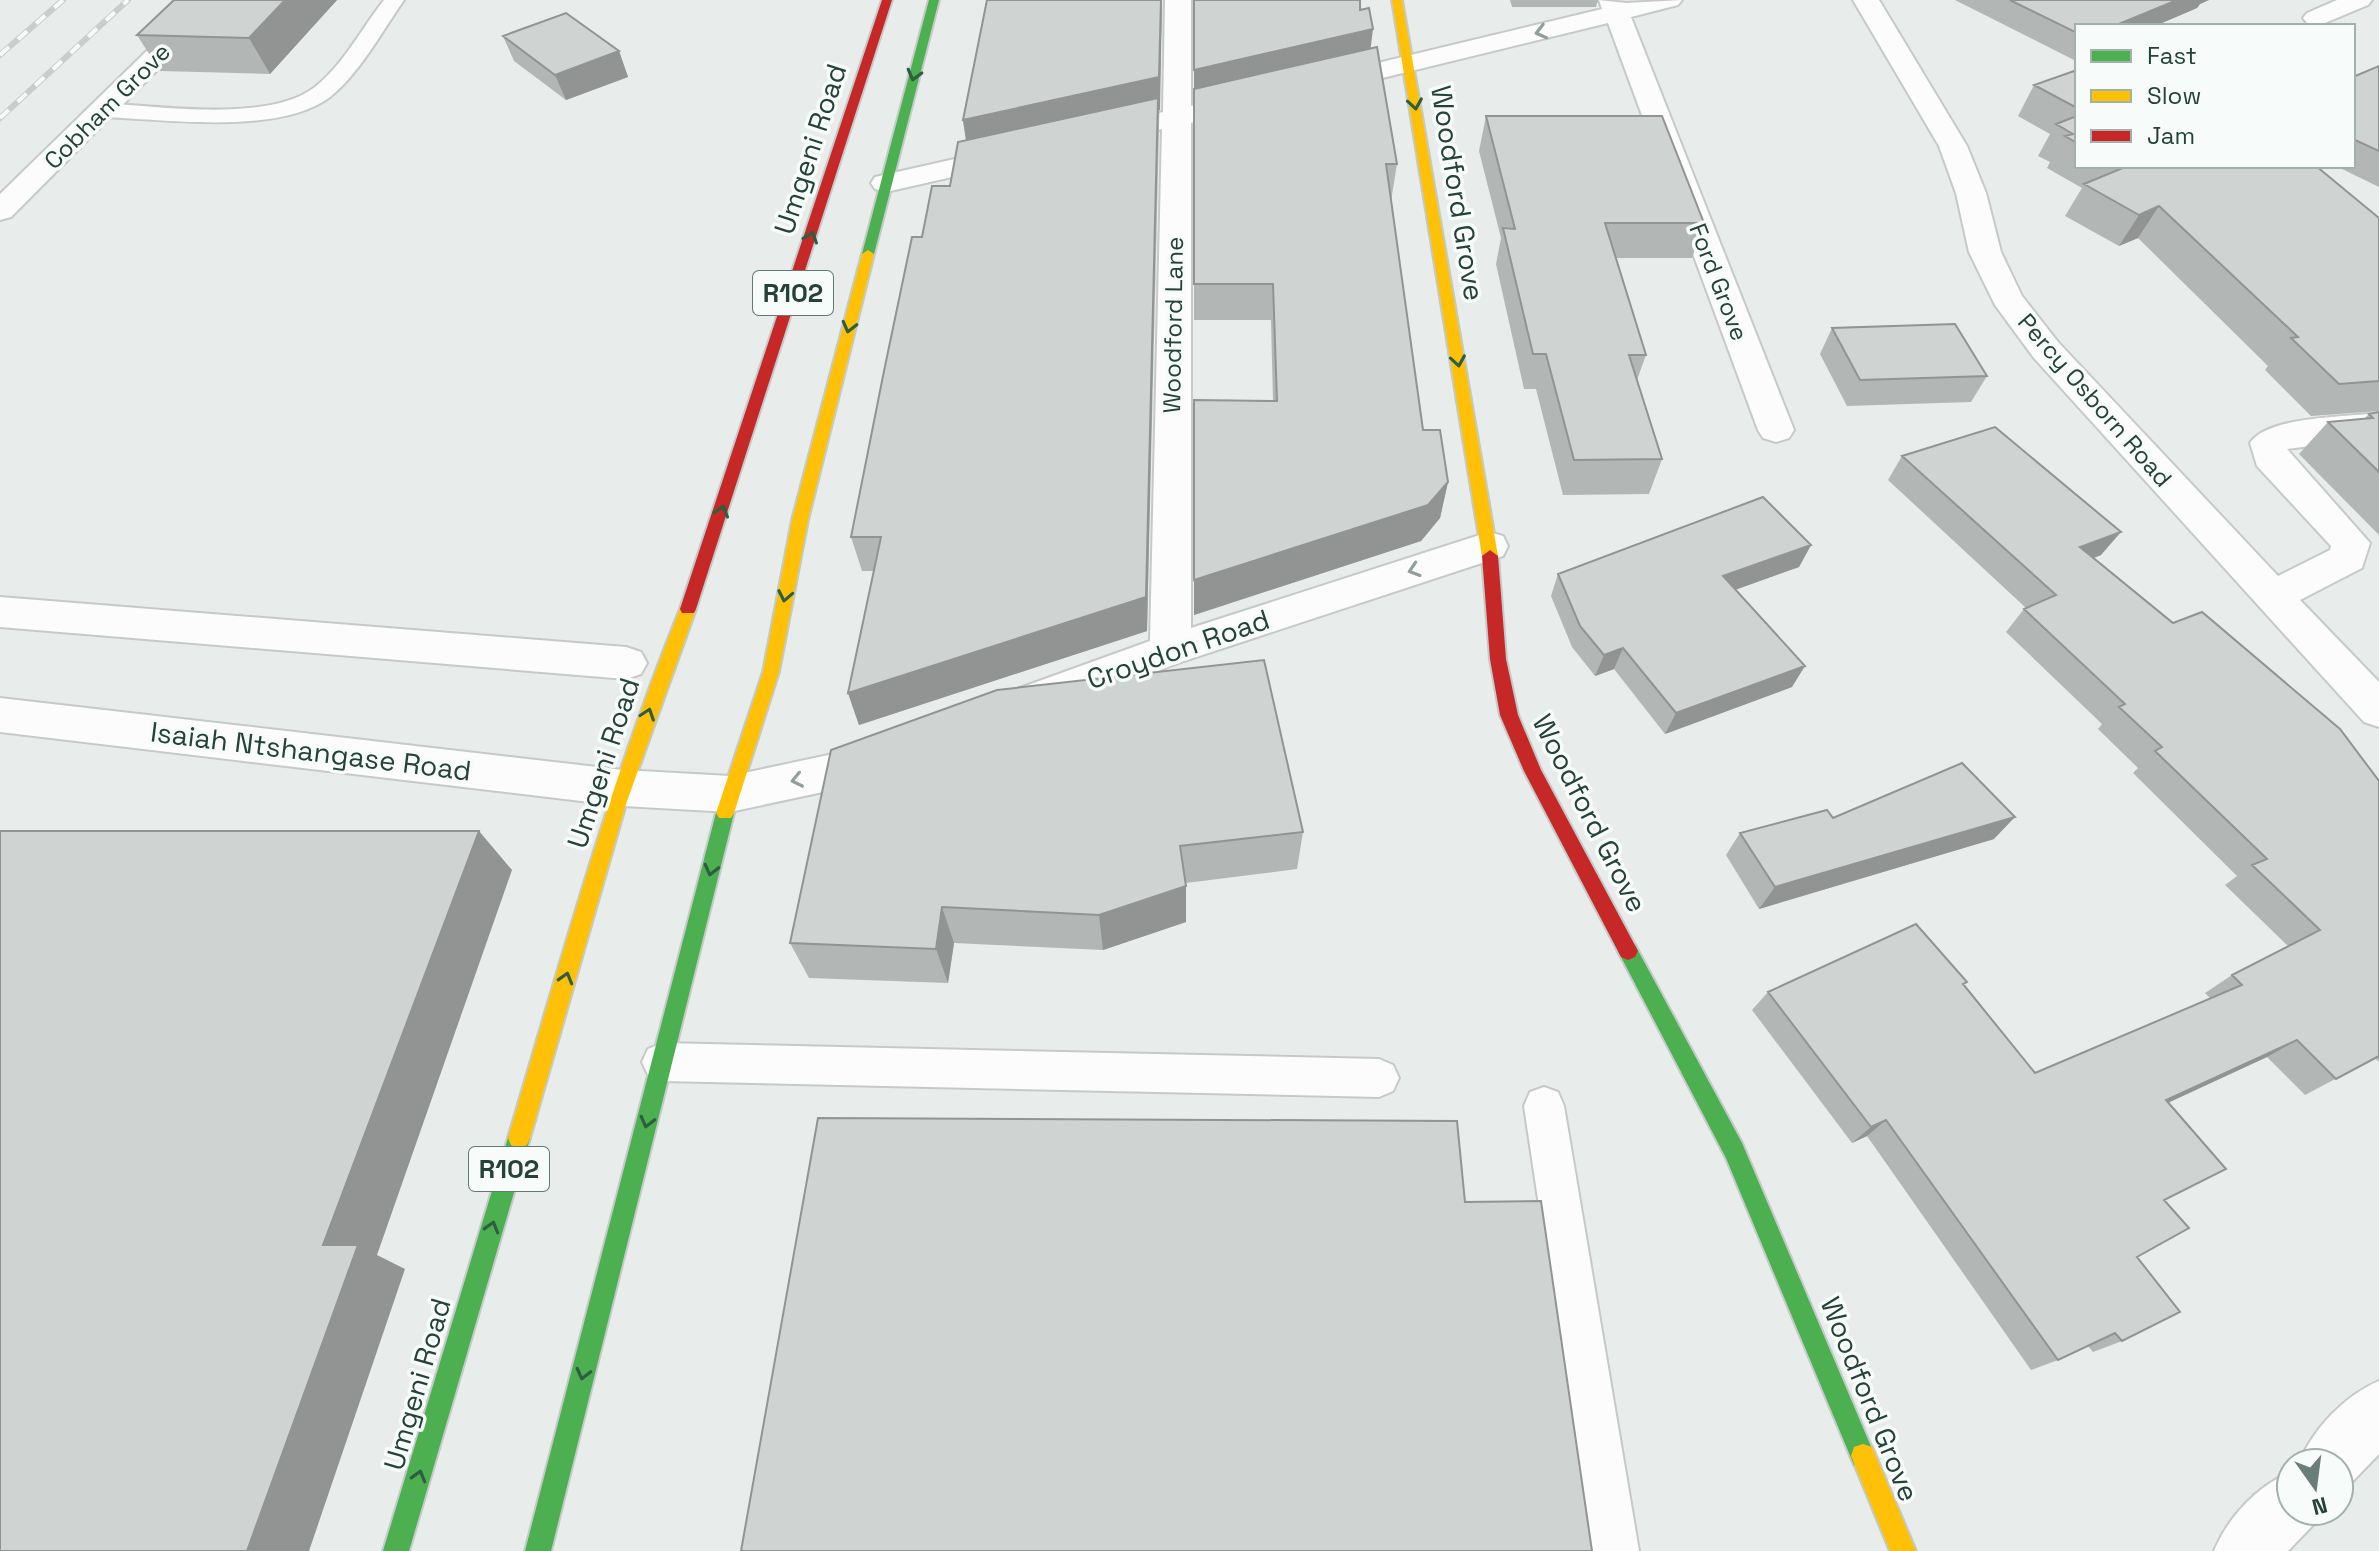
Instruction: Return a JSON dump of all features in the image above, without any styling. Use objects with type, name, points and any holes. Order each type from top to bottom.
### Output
[{"type":"main road","name":"Umgeni Road","points":[[396,1551],[623,788],[664,666],[698,586],[887,0]]},
{"type":"main road","name":"R102","points":[[538,1551],[730,794],[771,672],[800,520],[934,0]]},
{"type":"main road","name":"Woodford Grove","points":[[1397,0],[1489,546],[1498,659],[1509,715],[1533,771],[1734,1151],[1903,1551]]},
{"type":"street","name":"Cobham Grove","points":[[0,211],[214,0]]},
{"type":"street","name":"Woodford Lane","points":[[1170,650],[1178,0]]},
{"type":"street","points":[[1068,142],[1409,65],[1614,7],[1669,0]]},
{"type":"street","name":"Percy Osborn Road","points":[[1866,0],[1953,146],[1971,193],[1985,252],[2007,298],[2046,350],[2379,710]]},
{"type":"street","points":[[2316,18],[2359,0]]},
{"type":"street","name":"Ford Grove","points":[[1614,7],[1776,430]]},
{"type":"street","points":[[886,183],[1038,149]]},
{"type":"street","points":[[2273,596],[2348,558],[2351,543],[2270,457],[2268,443],[2287,435],[2379,425]]},
{"type":"street","name":"Croydon Road","points":[[991,716],[1170,650],[1489,546]]},
{"type":"street","points":[[0,612],[626,663]]},
{"type":"street","name":"Isaiah Ntshangase Road","points":[[0,715],[623,788],[730,794]]},
{"type":"street","points":[[730,794],[851,768],[916,744]]},
{"type":"street","points":[[2344,1447],[2379,1411]]},
{"type":"street","points":[[2245,1551],[2275,1520]]},
{"type":"lane","points":[[102,110],[248,114],[291,108],[321,93],[394,0]]},
{"type":"lane","points":[[662,1062],[1379,1078]]},
{"type":"lane","points":[[1544,1106],[1615,1551]]},
{"type":"building","points":[[174,0],[285,0],[249,38],[137,35]]},
{"type":"building","points":[[987,0],[1161,0],[1159,77],[963,120]]},
{"type":"building","points":[[1194,0],[1360,0],[1360,10],[1369,8],[1373,29],[1194,70]]},
{"type":"building","points":[[2010,0],[2177,0],[2119,24],[2075,24],[2075,32]]},
{"type":"building","points":[[566,13],[619,51],[555,75],[503,36]]},
{"type":"building","points":[[1377,47],[1397,164],[1386,164],[1423,430],[1440,430],[1448,482],[1428,505],[1194,580],[1194,400],[1277,401],[1273,284],[1194,284],[1194,89]]},
{"type":"building","points":[[2379,66],[2379,151],[2355,140],[2355,76]]},
{"type":"building","points":[[2075,71],[2075,107],[2034,85]]},
{"type":"building","points":[[1158,98],[1146,597],[848,693],[881,537],[851,537],[912,237],[922,237],[932,186],[950,186],[958,142]]},
{"type":"building","points":[[1486,116],[1662,116],[1704,223],[1605,223],[1646,355],[1629,355],[1662,459],[1574,460],[1546,354],[1533,354],[1503,228],[1515,229]]},
{"type":"building","points":[[2075,117],[2075,142],[2065,136],[2073,134],[2056,124]]},
{"type":"building","points":[[2123,168],[2318,168],[2379,218],[2379,381],[2339,384],[2291,338],[2298,337],[2159,206],[2139,215],[2084,184]]},
{"type":"building","points":[[1955,324],[1987,376],[1860,380],[1832,328]]},
{"type":"building","points":[[2379,412],[2379,472],[2328,422],[2373,418],[2369,414]]},
{"type":"building","points":[[1995,427],[2121,532],[2080,547],[2173,623],[2202,612],[2340,729],[2379,781],[2379,1056],[2336,1079],[2297,1040],[2166,1100],[2226,1169],[2164,1200],[2189,1228],[2137,1257],[2180,1312],[2122,1341],[2115,1333],[2058,1360],[1886,1120],[1871,1127],[1768,992],[1916,924],[1967,982],[1963,984],[2035,1073],[2242,985],[2232,975],[2320,930],[2252,865],[2267,859],[2155,751],[2162,747],[2119,707],[2125,704],[2024,609],[2056,595],[1902,456]]},
{"type":"building","points":[[1763,497],[1811,545],[1723,576],[1805,666],[1676,713],[1623,648],[1604,655],[1580,626],[1558,574]]},
{"type":"building","points":[[1264,660],[1303,832],[1180,846],[1186,886],[1099,915],[942,907],[936,949],[790,943],[831,750],[997,690]]},
{"type":"building","points":[[1962,763],[2015,817],[1775,887],[1740,833],[1827,810],[1833,818]]},
{"type":"building","points":[[0,831],[479,831],[323,1245],[358,1245],[247,1551],[0,1551]]},
{"type":"building","points":[[818,1118],[1457,1121],[1465,1202],[1541,1201],[1592,1551],[741,1551]]},
{"type":"railway","points":[[0,55],[63,0]]},
{"type":"railway","points":[[0,118],[128,0]]},
{"type":"traffic: fast","points":[[868,254],[934,0]]},
{"type":"traffic: fast","points":[[538,1551],[725,813]]},
{"type":"traffic: fast","points":[[1628,951],[1734,1151],[1863,1456]]},
{"type":"traffic: fast","points":[[396,1551],[519,1138]]},
{"type":"traffic: slow","points":[[1397,0],[1490,556]]},
{"type":"traffic: slow","points":[[725,813],[771,672],[800,520],[868,254]]},
{"type":"traffic: slow","points":[[519,1138],[617,804],[662,673],[688,609]]},
{"type":"traffic: slow","points":[[1863,1456],[1903,1551]]},
{"type":"traffic: jam","points":[[688,609],[887,0]]},
{"type":"traffic: jam","points":[[1490,556],[1498,659],[1509,715],[1533,771],[1628,951]]}]
